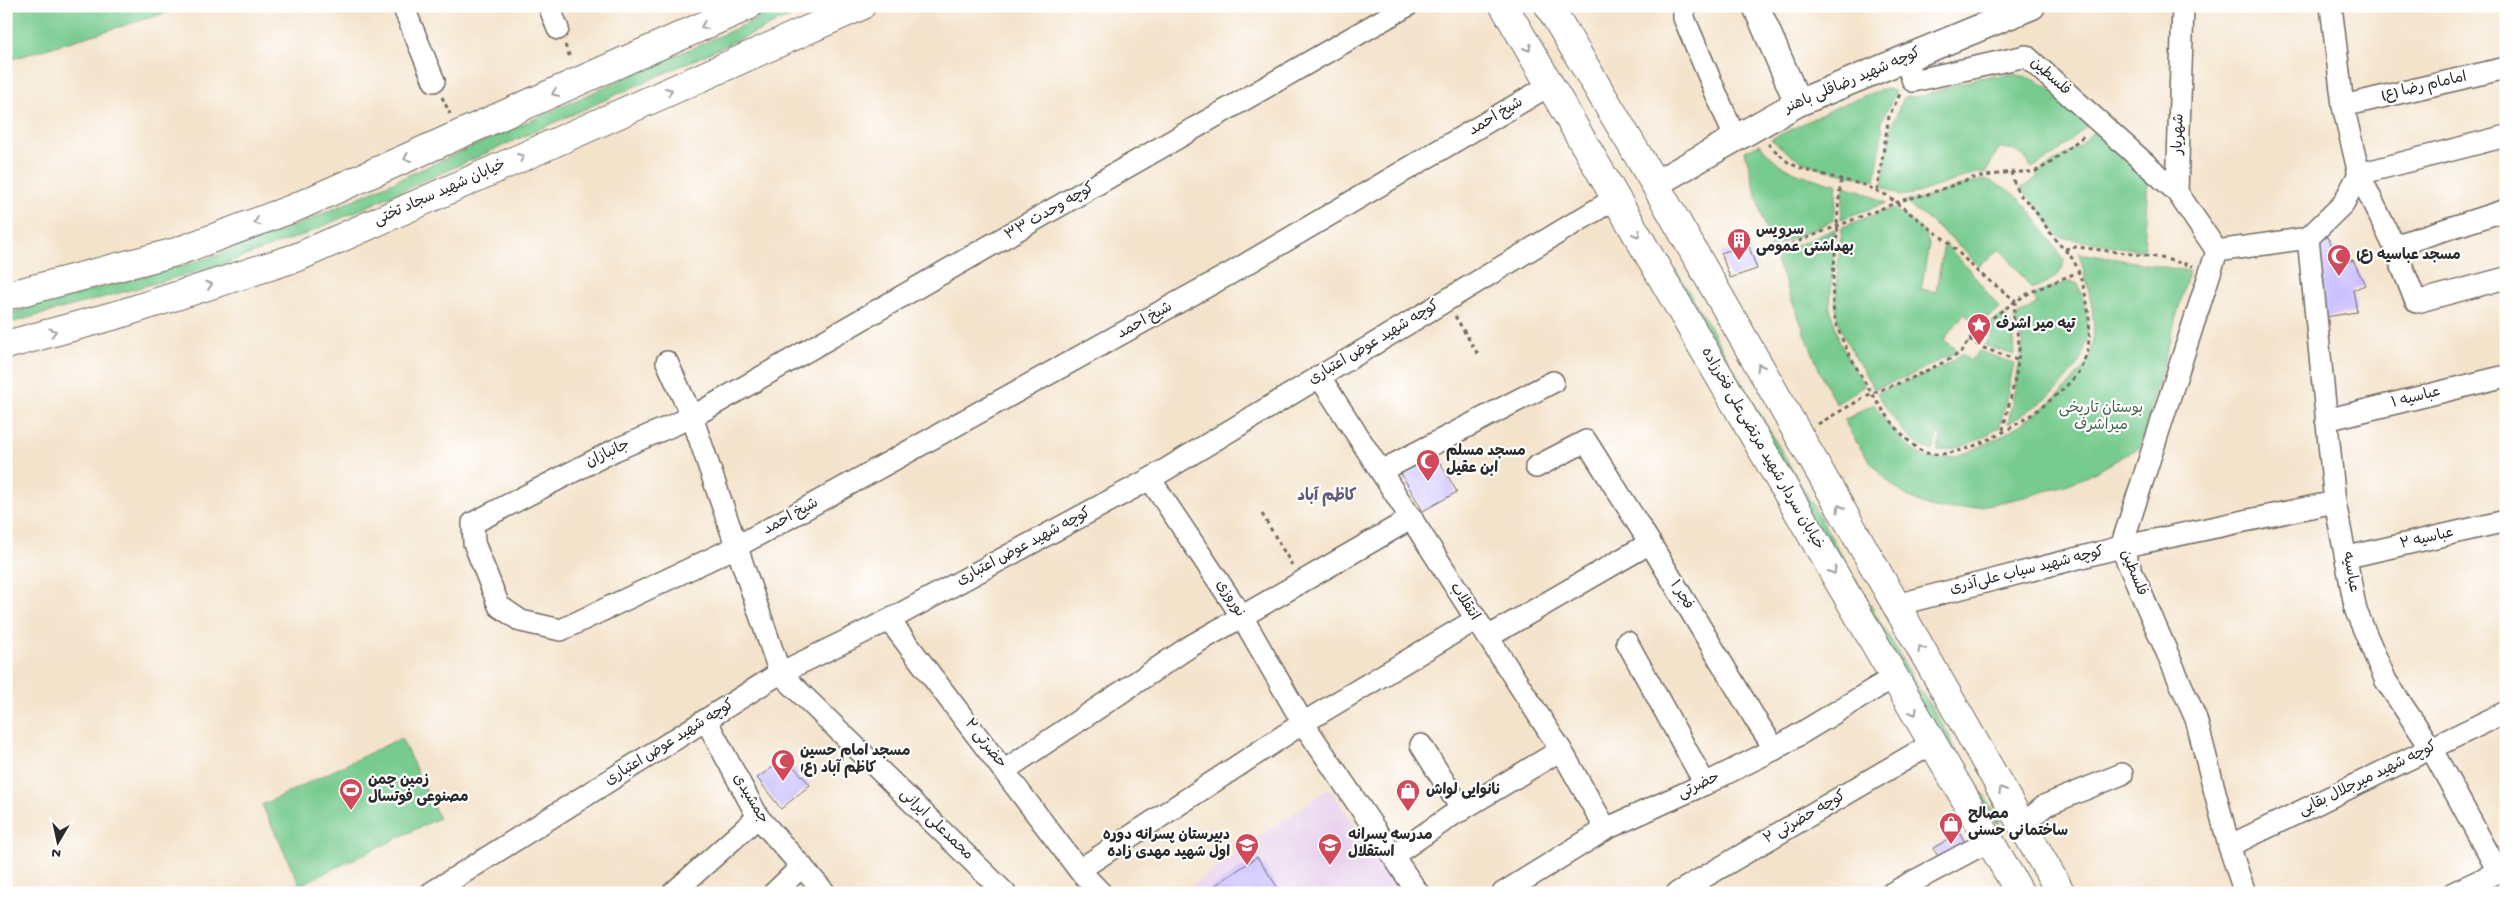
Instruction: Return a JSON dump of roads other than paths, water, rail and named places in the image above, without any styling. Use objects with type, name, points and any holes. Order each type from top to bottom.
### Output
[{"type":"main road","points":[[6,296],[176,252],[294,208],[748,6]]},
{"type":"main road","name":"خیابان شهید سجاد تختی","points":[[6,345],[120,314],[298,257],[861,6]]},
{"type":"main road","name":"خیابان سردار شهید مرتضی‌علی فخرزاده","points":[[1504,6],[2020,893]]},
{"type":"main road","points":[[1549,6],[1655,184],[2061,893]]},
{"type":"main road","points":[[1989,840],[2022,825]]},
{"type":"street","points":[[402,6],[434,81]]},
{"type":"street","points":[[549,6],[558,28]]},
{"type":"street","name":"کوچه وحدت ۳۳","points":[[692,417],[1408,6]]},
{"type":"street","points":[[1684,6],[1684,18],[1736,138]]},
{"type":"street","points":[[1756,6],[1798,103]]},
{"type":"street","name":"کوچه شهید رضاقلی باهنر","points":[[1655,184],[1798,103],[1909,70],[2031,6]]},
{"type":"street","name":"شهریار","points":[[2177,192],[2183,6]]},
{"type":"street","points":[[2331,6],[2343,106],[2359,174],[2394,246],[2416,302],[2506,278]]},
{"type":"street","name":"فلسطین","points":[[1909,70],[2026,56],[2177,192]]},
{"type":"street","name":"امامام رضا (ع)","points":[[2343,106],[2506,68]]},
{"type":"street","name":"شیخ احمد","points":[[526,494],[473,523],[474,543],[500,606],[521,621],[560,630],[736,547],[1231,274],[1550,85]]},
{"type":"street","points":[[2177,192],[2214,260],[2308,238],[2343,204],[2359,174],[2506,136]]},
{"type":"street","name":"کوچه شهید عوض اعتباری","points":[[431,893],[780,673],[889,620],[1150,479],[1616,198]]},
{"type":"street","points":[[2394,246],[2506,210]]},
{"type":"street","name":"عباسیه","points":[[2308,238],[2335,502],[2348,557],[2356,611],[2386,681],[2431,748],[2502,870]]},
{"type":"street","name":"فلسطین","points":[[2214,260],[2121,547],[2196,719],[2230,846],[2245,893]]},
{"type":"street","points":[[667,362],[692,417],[780,673]]},
{"type":"street","name":"انتقلاب","points":[[1319,376],[1412,518],[1475,620],[1561,750],[1606,829]]},
{"type":"street","name":"عباسیه ۱","points":[[2326,420],[2506,376]]},
{"type":"street","points":[[1381,471],[1552,382]]},
{"type":"street","name":"جانبازان","points":[[526,494],[615,450],[692,417]]},
{"type":"street","name":"فجر ۱","points":[[1536,467],[1586,441],[1775,749]]},
{"type":"street","name":"نوروزی","points":[[1150,479],[1241,615],[1303,723],[1418,893]]},
{"type":"street","name":"کوچه شهید سیاب علی‌آذری","points":[[1896,605],[2121,547],[2335,502]]},
{"type":"street","points":[[1005,770],[1122,690],[1241,615],[1412,518]]},
{"type":"street","name":"عباسیه ۲","points":[[2348,557],[2506,521]]},
{"type":"street","points":[[1488,637],[1650,543]]},
{"type":"street","name":"حضرتی ۲","points":[[889,620],[1005,770],[1079,870],[1101,893]]},
{"type":"street","points":[[1079,870],[1303,723],[1475,620]]},
{"type":"street","points":[[1627,642],[1705,784]]},
{"type":"street","name":"محمدعلی ایرانی","points":[[780,673],[1006,893]]},
{"type":"street","name":"حضرتی","points":[[1503,893],[1606,829],[1705,784],[1775,749],[1894,676]]},
{"type":"street","name":"کوچه شهید میرجلال بقایی","points":[[2230,846],[2506,712]]},
{"type":"street","name":"جمشیدی","points":[[706,720],[758,817],[825,893]]},
{"type":"street","name":"کوچه حضرتی ۲","points":[[1677,893],[1932,743]]},
{"type":"street","points":[[1421,745],[1462,810]]},
{"type":"street","points":[[1394,855],[1462,810],[1561,750]]},
{"type":"street","points":[[2022,825],[2046,805],[2122,774]]},
{"type":"street","points":[[673,893],[758,817]]},
{"type":"street","points":[[1892,893],[1989,840]]},
{"type":"street","points":[[774,893],[802,866]]},
{"type":"street","points":[[2453,893],[2502,870]]},
{"type":"place","name":"سرویس بهداشتی عمومی","points":[[1739,261]]},
{"type":"place","name":"مسجد عباسیه (ع)","points":[[2339,277]]},
{"type":"place","name":"تپه میر اشرف","points":[[1979,346]]},
{"type":"place","name":"مسجد مسلم ابن عقیل","points":[[1428,482]]},
{"type":"place","name":"مسجد امام حسین (ع) کاظم آباد","points":[[783,782]]},
{"type":"place","name":"زمین چمن مصنوعی فوتسال","points":[[351,811]]},
{"type":"place","name":"نانوایی لواش","points":[[1408,812]]},
{"type":"place","name":"مصالح ساختمانی حسنی","points":[[1951,845]]},
{"type":"place","name":"دبیرستان پسرانه دوره اول شهید مهدی زاده","points":[[1247,866]]},
{"type":"place","name":"مدرسه پسرانه استقلال","points":[[1330,866]]},
{"type":"district","name":"کاظم آباد","points":[[1327,497]]},
{"type":"park label","name":"بوستان تاریخی میراشرف","points":[[2101,418]]}]
